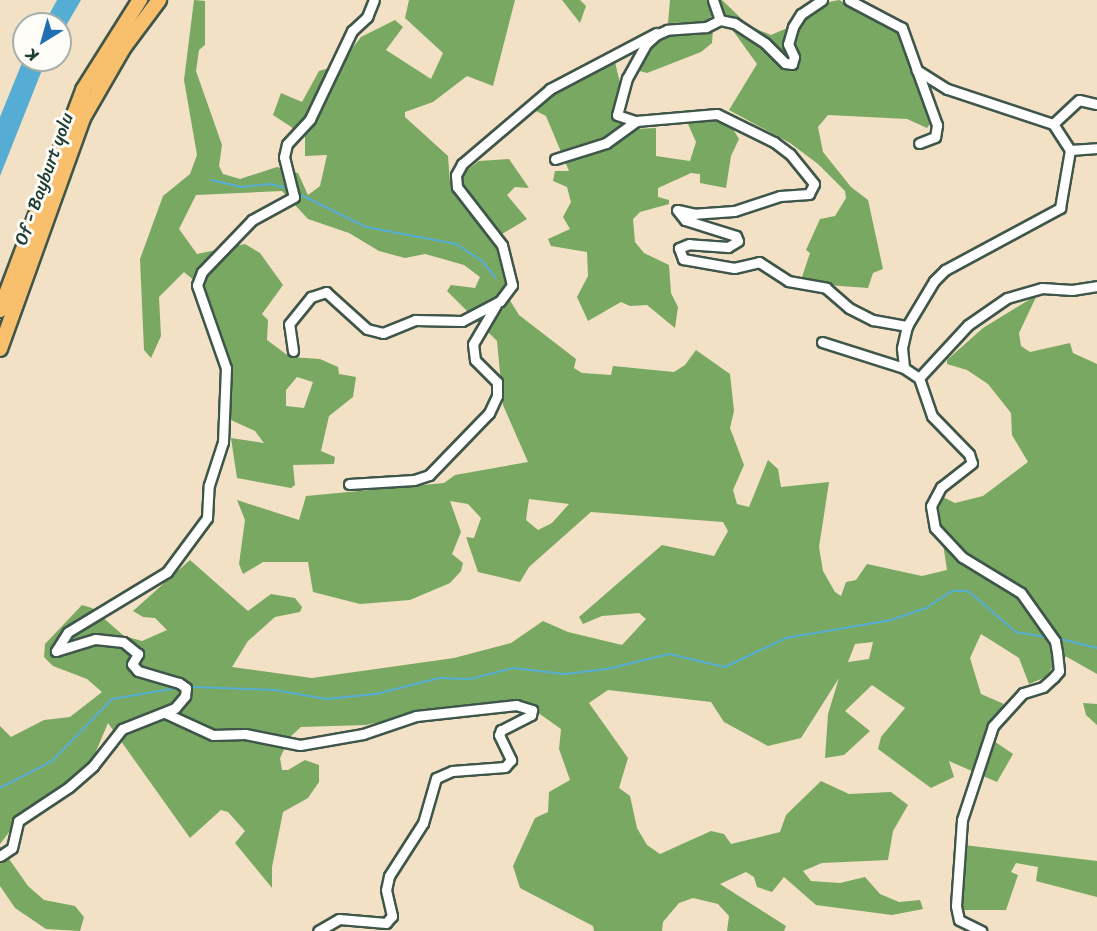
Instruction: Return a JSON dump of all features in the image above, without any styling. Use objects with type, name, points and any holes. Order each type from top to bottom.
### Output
[{"type":"highway","name":"Of - Bayburt yolu","points":[[0,310],[83,90],[140,0]]},
{"type":"highway","name":"Of - Bayburt yolu","points":[[0,349],[83,118],[124,47],[159,0]]},
{"type":"street","points":[[0,856],[12,848],[18,821],[69,787],[93,766],[122,729],[165,712],[181,702],[186,688],[179,683],[138,671],[132,664],[138,654],[123,642],[95,639],[56,651],[68,632],[167,572],[207,518],[209,485],[223,442],[226,368],[197,285],[201,272],[252,220],[294,197],[284,157],[287,144],[310,119],[352,31],[367,17],[374,0]]},
{"type":"street","points":[[714,0],[720,20]]},
{"type":"street","points":[[349,484],[414,480],[429,475],[489,413],[497,396],[497,382],[475,360],[473,344],[513,285],[502,245],[457,188],[456,175],[462,164],[550,89],[574,80],[643,38],[667,30],[706,27],[720,20],[752,33],[785,63],[792,64],[794,57],[788,44],[793,27],[801,14],[822,0]]},
{"type":"street","points":[[849,0],[902,28],[937,125],[935,137],[919,143]]},
{"type":"street","points":[[667,30],[646,44],[627,78],[617,115],[636,121],[717,114],[774,142],[790,154],[814,184],[809,194],[780,196],[734,211],[695,214],[677,210],[685,220],[736,236],[738,241],[728,247],[689,243],[679,248],[683,259],[734,268],[759,262],[788,281],[826,288],[849,308],[873,320],[908,326]]},
{"type":"street","points":[[904,368],[902,348],[908,326],[934,281],[945,270],[1060,208],[1070,150],[1053,124],[947,89],[917,70]]},
{"type":"street","points":[[1053,124],[1079,100],[1097,104]]},
{"type":"street","points":[[555,159],[606,143],[636,121]]},
{"type":"street","points":[[1070,150],[1097,148]]},
{"type":"street","points":[[919,378],[968,325],[1007,298],[1042,288],[1072,290],[1097,286]]},
{"type":"street","points":[[294,351],[289,324],[311,297],[326,292],[367,329],[383,333],[415,320],[462,321],[500,301]]},
{"type":"street","points":[[822,342],[904,368],[919,378],[933,416],[969,454],[972,463],[941,487],[931,506],[935,528],[962,557],[1022,593],[1055,641],[1059,671],[1043,687],[1023,693],[993,726],[962,820],[956,906],[959,920],[982,931]]},
{"type":"street","points":[[165,712],[213,735],[245,734],[300,745],[363,734],[416,716],[516,705],[532,710],[531,715],[506,725],[499,735],[510,757],[505,767],[452,771],[436,778],[423,823],[389,876],[386,890],[392,916],[386,923],[339,919],[318,931]]},
{"type":"green space","points":[[194,0],[205,1],[205,45],[199,50],[196,71],[222,145],[219,166],[223,174],[240,179],[277,167],[298,173],[308,195],[320,186],[327,155],[305,156],[305,136],[273,115],[281,93],[302,102],[319,71],[339,65],[361,37],[395,20],[403,27],[386,50],[431,79],[443,53],[405,18],[409,0],[515,0],[493,86],[467,76],[433,102],[405,112],[405,117],[448,156],[450,183],[501,255],[508,279],[503,289],[519,315],[576,359],[574,368],[582,373],[611,375],[613,366],[674,372],[685,365],[696,350],[730,374],[734,411],[730,428],[744,465],[733,490],[737,504],[749,507],[768,460],[778,469],[781,487],[829,482],[819,547],[823,571],[835,592],[841,596],[846,582],[856,580],[867,564],[922,576],[947,570],[938,511],[943,497],[955,503],[983,496],[1028,462],[1012,435],[1011,413],[988,384],[967,370],[947,364],[947,360],[983,328],[1037,295],[1019,333],[1021,346],[1030,352],[1070,343],[1073,353],[1097,364],[1097,674],[1067,657],[1053,655],[1053,666],[1046,677],[1029,684],[1019,658],[981,634],[970,658],[981,694],[1004,704],[987,726],[985,735],[1013,754],[997,782],[949,761],[954,777],[931,788],[878,749],[881,737],[905,708],[872,685],[845,711],[870,731],[844,755],[825,758],[828,714],[839,678],[801,738],[768,746],[724,722],[711,702],[608,690],[589,703],[628,758],[619,788],[630,796],[637,828],[647,845],[660,854],[711,831],[724,834],[731,844],[780,832],[786,815],[821,781],[849,794],[891,792],[908,805],[893,831],[888,860],[822,863],[803,871],[811,881],[840,883],[865,877],[880,894],[899,902],[920,900],[923,909],[892,915],[816,905],[784,877],[772,892],[757,887],[754,877],[746,872],[720,884],[786,926],[784,931],[727,931],[729,916],[718,904],[693,898],[679,903],[663,922],[662,931],[594,931],[593,926],[520,888],[513,866],[535,818],[548,812],[549,792],[570,780],[559,749],[561,729],[520,700],[433,710],[366,725],[301,727],[290,737],[280,758],[282,770],[288,770],[305,760],[319,765],[319,782],[308,798],[283,812],[272,867],[272,888],[235,843],[245,831],[228,812],[221,810],[190,838],[108,723],[91,763],[52,796],[28,807],[0,844],[0,726],[11,737],[44,720],[70,717],[102,692],[87,679],[53,666],[44,657],[45,644],[82,605],[92,608],[124,636],[142,641],[167,630],[155,618],[143,617],[133,611],[190,560],[248,611],[271,594],[295,598],[302,607],[300,612],[275,617],[248,641],[232,667],[312,678],[454,658],[511,643],[543,621],[568,632],[622,645],[646,619],[639,613],[602,616],[583,624],[579,617],[662,545],[714,556],[728,531],[723,522],[591,512],[529,567],[520,582],[478,572],[466,537],[474,538],[481,518],[468,504],[450,501],[461,532],[452,554],[463,563],[461,571],[450,583],[410,600],[360,604],[313,592],[308,562],[263,562],[243,574],[239,564],[245,520],[237,500],[299,520],[306,496],[444,483],[455,475],[528,462],[503,405],[497,341],[447,291],[451,285],[475,288],[480,277],[464,265],[425,254],[405,258],[379,251],[349,233],[308,219],[282,191],[196,195],[179,229],[197,254],[245,244],[260,253],[283,285],[262,314],[268,320],[267,340],[290,357],[320,359],[338,367],[339,374],[356,377],[353,397],[329,416],[321,451],[335,457],[334,464],[293,465],[295,485],[291,488],[237,478],[231,438],[264,443],[255,431],[231,420],[231,364],[202,287],[184,272],[159,297],[161,336],[151,358],[144,350],[140,259],[163,196],[190,174],[197,155],[184,80]],"holes":[[[297,377],[313,382],[304,408],[286,406],[286,390]],[[529,499],[569,504],[552,523],[538,530],[526,520]],[[873,642],[869,659],[848,662],[855,644]]]},
{"type":"green space","points":[[562,0],[580,0],[586,6],[580,23]]},
{"type":"green space","points":[[670,0],[722,0],[749,26],[771,35],[785,29],[797,37],[801,18],[819,4],[839,0],[898,28],[930,124],[927,128],[907,119],[828,115],[818,127],[823,152],[851,187],[868,200],[883,269],[873,273],[868,288],[827,285],[802,277],[810,253],[806,250],[820,219],[835,216],[846,198],[845,191],[818,164],[790,143],[729,110],[757,64],[718,10],[705,22],[668,23]]},
{"type":"green space","points":[[713,29],[712,43],[701,52],[647,73],[636,70],[652,43],[663,36]]},
{"type":"green space","points":[[615,62],[620,83],[613,120],[635,129],[656,128],[656,156],[690,161],[696,142],[688,124],[699,117],[731,126],[739,139],[731,156],[726,188],[700,183],[700,174],[691,173],[658,188],[658,197],[669,200],[669,204],[640,212],[633,219],[635,242],[644,253],[669,265],[671,293],[678,307],[675,328],[647,305],[630,306],[621,302],[588,321],[577,297],[588,276],[587,252],[551,246],[548,239],[570,229],[563,217],[571,202],[567,187],[553,181],[555,171],[569,171],[546,116],[536,111],[539,102]]},
{"type":"green space","points":[[509,159],[529,188],[515,187],[507,195],[527,219],[502,234],[466,194],[461,175],[479,161]]},
{"type":"green space","points":[[1083,703],[1097,704],[1097,725],[1086,715]]},
{"type":"green space","points":[[964,845],[1097,861],[1097,897],[1036,881],[1038,867],[1016,863],[1011,872],[1018,875],[1006,910],[963,910]]},
{"type":"green space","points":[[0,846],[28,886],[44,900],[75,906],[84,917],[80,931],[46,929],[15,908],[0,886]]},
{"type":"water","points":[[57,0],[81,0],[72,15],[72,12],[50,12]]},
{"type":"water","points":[[18,72],[41,72],[0,176],[0,117]]},
{"type":"waterway","points":[[211,180],[241,187],[270,184],[288,188]]},
{"type":"waterway","points":[[295,192],[366,227],[456,244],[482,261],[495,277]]},
{"type":"waterway","points":[[192,687],[275,690],[326,699],[376,694],[439,678],[470,679],[513,668],[565,674],[607,669],[669,654],[725,667],[786,638],[891,620],[926,608],[952,591],[968,591],[1016,632],[1045,637]]},
{"type":"waterway","points":[[1061,639],[1097,648]]},
{"type":"waterway","points":[[0,788],[52,761],[112,699],[177,688]]}]
